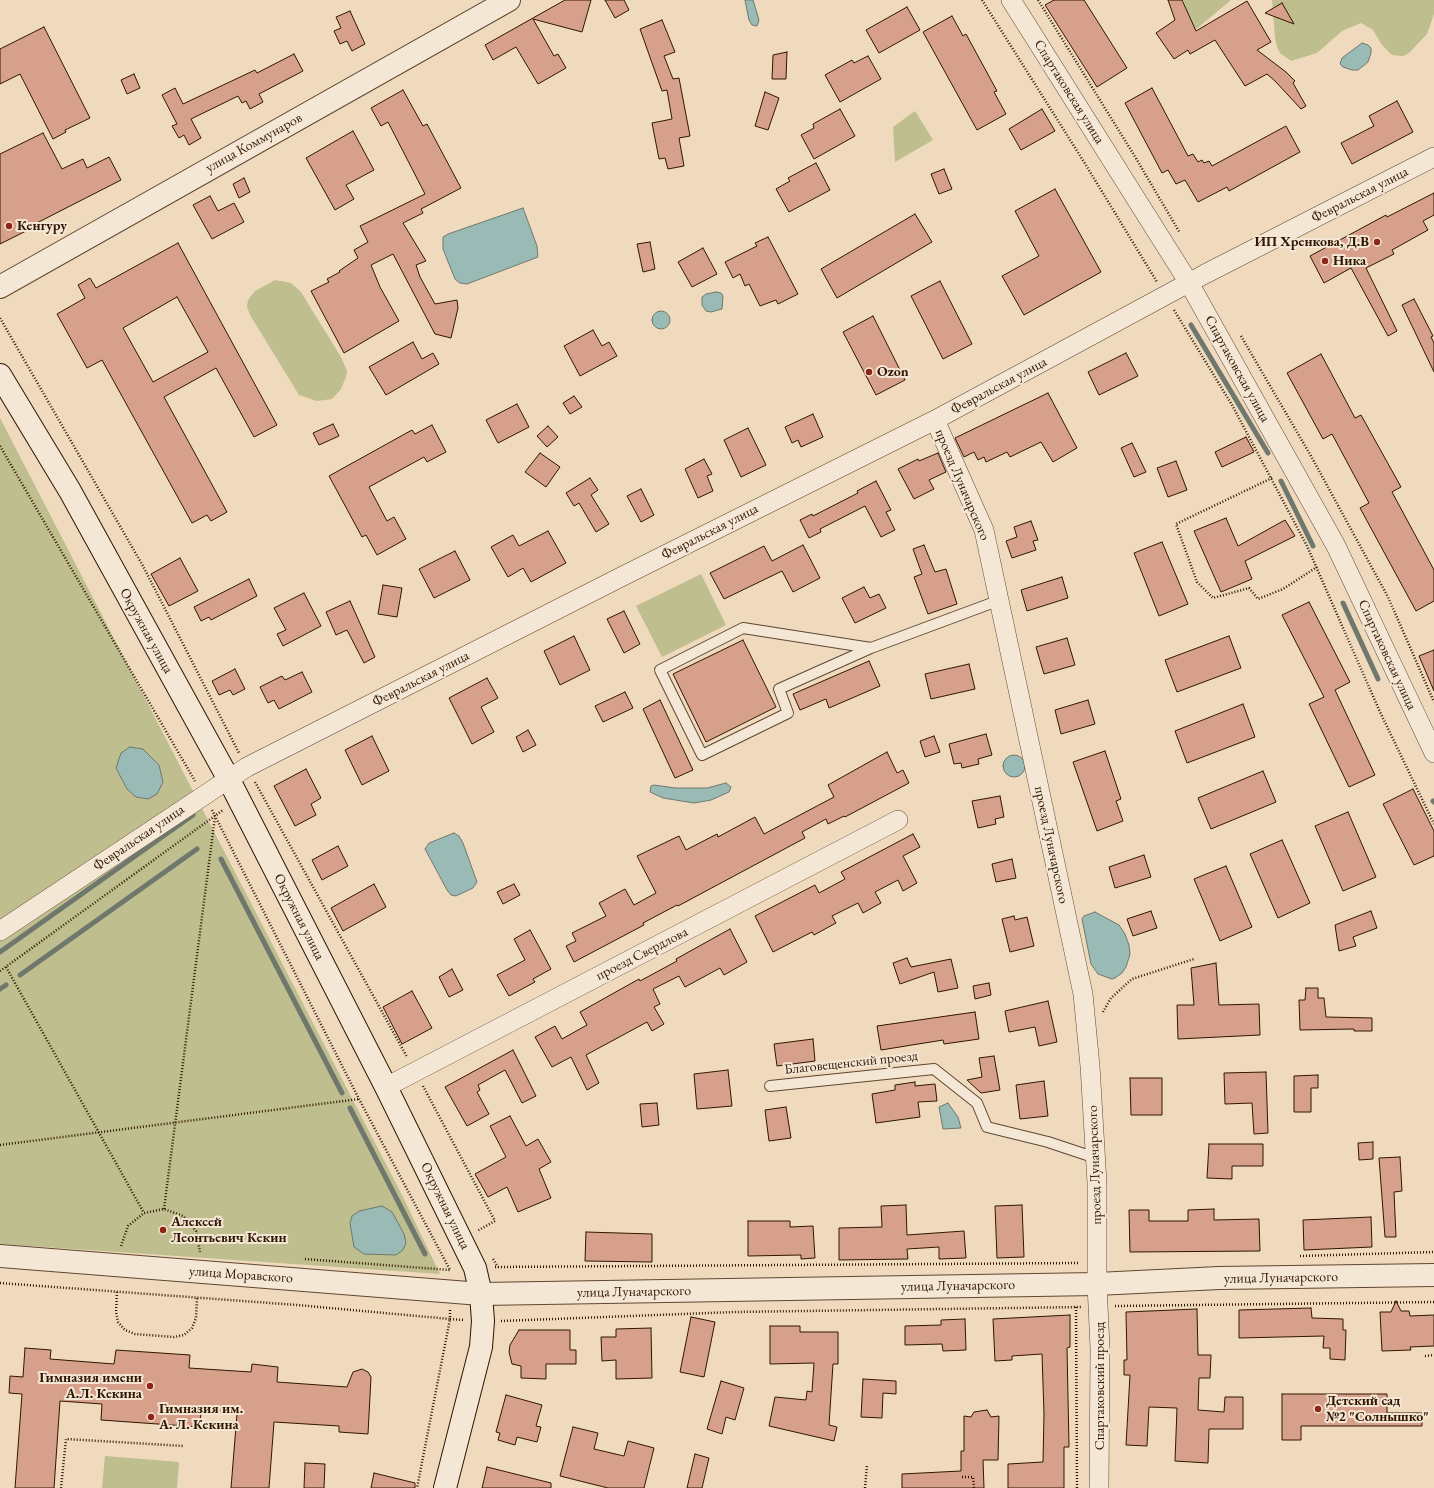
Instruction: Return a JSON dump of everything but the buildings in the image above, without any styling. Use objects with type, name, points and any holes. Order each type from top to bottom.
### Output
[{"type":"street","name":"улица Коммунаров","points":[[0,286],[509,0]]},
{"type":"street","name":"Спартаковская улица","points":[[1011,0],[1189,283],[1336,546],[1434,753]]},
{"type":"street","name":"Февральская улица","points":[[0,931],[228,778],[247,767],[626,574],[935,420],[1189,283],[1434,157]]},
{"type":"street","name":"Окружная улица","points":[[0,376],[70,492],[228,778],[386,1087],[475,1268],[481,1294],[483,1321],[481,1346],[475,1376],[445,1488]]},
{"type":"street","name":"проезд Луначарского","points":[[935,420],[984,530],[1083,994],[1096,1158],[1097,1273]]},
{"type":"street","name":"проезд Свердлова","points":[[386,1087],[898,820]]},
{"type":"street","name":"улица Моравского","points":[[0,1256],[481,1294]]},
{"type":"street","name":"улица Луначарского","points":[[481,1294],[1097,1273],[1219,1278],[1434,1276]]},
{"type":"street","name":"Спартаковский проезд","points":[[1097,1273],[1100,1348],[1099,1488]]},
{"type":"lane","points":[[871,648],[743,628],[660,670],[702,755],[788,713],[778,689],[871,648],[1000,600]]},
{"type":"lane","name":"Благовещенский проезд","points":[[770,1086],[934,1069],[977,1103],[987,1127],[1048,1142],[1096,1158]]},
{"type":"path","points":[[982,0],[1084,162],[1232,405],[1272,478],[1317,567],[1380,712],[1434,824]]},
{"type":"path","points":[[1038,0],[1181,234]]},
{"type":"path","points":[[0,318],[144,566],[247,767],[415,1072],[495,1221],[476,1231],[480,1237]]},
{"type":"path","points":[[1240,336],[1311,456],[1388,597],[1434,702]]},
{"type":"path","points":[[0,446],[215,816],[359,1099],[450,1270]]},
{"type":"path","points":[[1272,478],[1176,524],[1197,582],[1213,598],[1249,588],[1258,599],[1283,588],[1317,567]]},
{"type":"path","points":[[0,971],[215,816]]},
{"type":"path","points":[[164,1209],[215,816]]},
{"type":"path","points":[[1087,1038],[1111,998],[1132,979],[1194,960]]},
{"type":"path","points":[[6,967],[144,1213]]},
{"type":"path","points":[[0,1145],[359,1099]]},
{"type":"path","points":[[121,1246],[128,1226],[144,1213],[164,1209],[183,1216],[188,1221],[196,1231],[200,1252]]},
{"type":"path","points":[[1293,1256],[1434,1252]]},
{"type":"path","points":[[491,1255],[498,1267],[1097,1273]]},
{"type":"path","points":[[0,1283],[450,1320],[417,1488]]},
{"type":"path","points":[[117,1292],[116,1312],[118,1322],[125,1330],[135,1334],[174,1336],[184,1335],[192,1328],[196,1318],[197,1298]]},
{"type":"path","points":[[1076,1307],[1078,1488]]},
{"type":"path","points":[[1425,1356],[1434,1355]]},
{"type":"path","points":[[61,1488],[66,1439],[184,1446]]},
{"type":"path","points":[[865,1488],[867,1465]]},
{"type":"path","points":[[962,1477],[973,1477],[974,1488]]},
{"type":"green space","points":[[1183,0],[1231,0],[1194,31]]},
{"type":"green space","points":[[1272,0],[1434,0],[1434,14],[1427,34],[1409,53],[1403,56],[1392,55],[1382,45],[1373,30],[1361,23],[1342,31],[1317,53],[1291,61],[1280,53],[1277,47]]},
{"type":"green space","points":[[915,111],[933,140],[895,162],[893,127]]},
{"type":"green space","points":[[275,280],[291,283],[301,292],[341,357],[347,371],[346,377],[341,389],[332,399],[317,401],[299,395],[250,315],[247,307],[248,300],[255,291]]},
{"type":"green space","points":[[0,418],[403,1197],[440,1274],[0,1244]]},
{"type":"green space","points":[[701,574],[726,625],[662,657],[636,606]]},
{"type":"green space","points":[[105,1456],[179,1462],[177,1488],[102,1488]]},
{"type":"water","points":[[745,0],[753,0],[759,20],[757,26],[752,25],[749,20]]},
{"type":"water","points":[[1362,43],[1371,48],[1368,62],[1358,70],[1343,67],[1340,64],[1342,58]]},
{"type":"water","points":[[523,208],[537,246],[538,257],[467,284],[460,283],[455,279],[443,249],[443,237]]},
{"type":"water","points":[[716,292],[721,293],[723,296],[722,309],[711,312],[706,311],[702,305],[702,297],[706,294]]},
{"type":"water","points":[[661,311],[667,314],[670,320],[667,326],[661,329],[655,326],[652,320],[655,314]]},
{"type":"water","points":[[130,747],[143,749],[159,765],[163,782],[157,794],[148,799],[136,797],[127,789],[116,768],[121,753]]},
{"type":"water","points":[[1014,755],[1022,758],[1025,766],[1022,774],[1014,777],[1006,774],[1003,766],[1006,758]]},
{"type":"water","points":[[726,783],[731,787],[729,792],[711,800],[694,803],[663,798],[650,792],[651,786],[654,785],[675,788],[707,788]]},
{"type":"water","points":[[454,833],[459,836],[463,843],[477,882],[473,888],[456,896],[451,895],[447,890],[425,849],[429,843]]},
{"type":"water","points":[[1095,912],[1119,925],[1125,934],[1129,945],[1130,954],[1126,967],[1122,973],[1112,979],[1098,974],[1091,964],[1082,919],[1084,916]]},
{"type":"water","points":[[948,1103],[958,1117],[961,1128],[943,1129],[939,1107]]},
{"type":"water","points":[[382,1206],[392,1212],[404,1234],[406,1243],[403,1250],[396,1255],[364,1254],[354,1247],[350,1223],[352,1216],[359,1211]]},
{"type":"waterway","points":[[1191,325],[1268,453]]},
{"type":"waterway","points":[[1281,481],[1313,546]]},
{"type":"waterway","points":[[1343,603],[1378,679]]},
{"type":"waterway","points":[[0,952],[193,815]]},
{"type":"waterway","points":[[20,975],[197,849]]},
{"type":"waterway","points":[[221,859],[342,1093]]},
{"type":"waterway","points":[[0,989],[6,985]]},
{"type":"waterway","points":[[350,1108],[425,1254]]},
{"type":"place","name":"Кенгуру","points":[[9,226]]},
{"type":"place","name":"ИП Хренкова, Д.В","points":[[1377,242]]},
{"type":"place","name":"Ника","points":[[1325,261]]},
{"type":"place","name":"Ozon","points":[[869,372]]},
{"type":"place","name":"Алексей Леонтьевич Кекин","points":[[163,1230]]},
{"type":"place","name":"Гимназия имени А.Л. Кекина","points":[[150,1386]]},
{"type":"place","name":"Детский сад №2 \"Солнышко\"","points":[[1318,1409]]},
{"type":"place","name":"Гимназия им. А. Л. Кекина","points":[[151,1417]]}]
